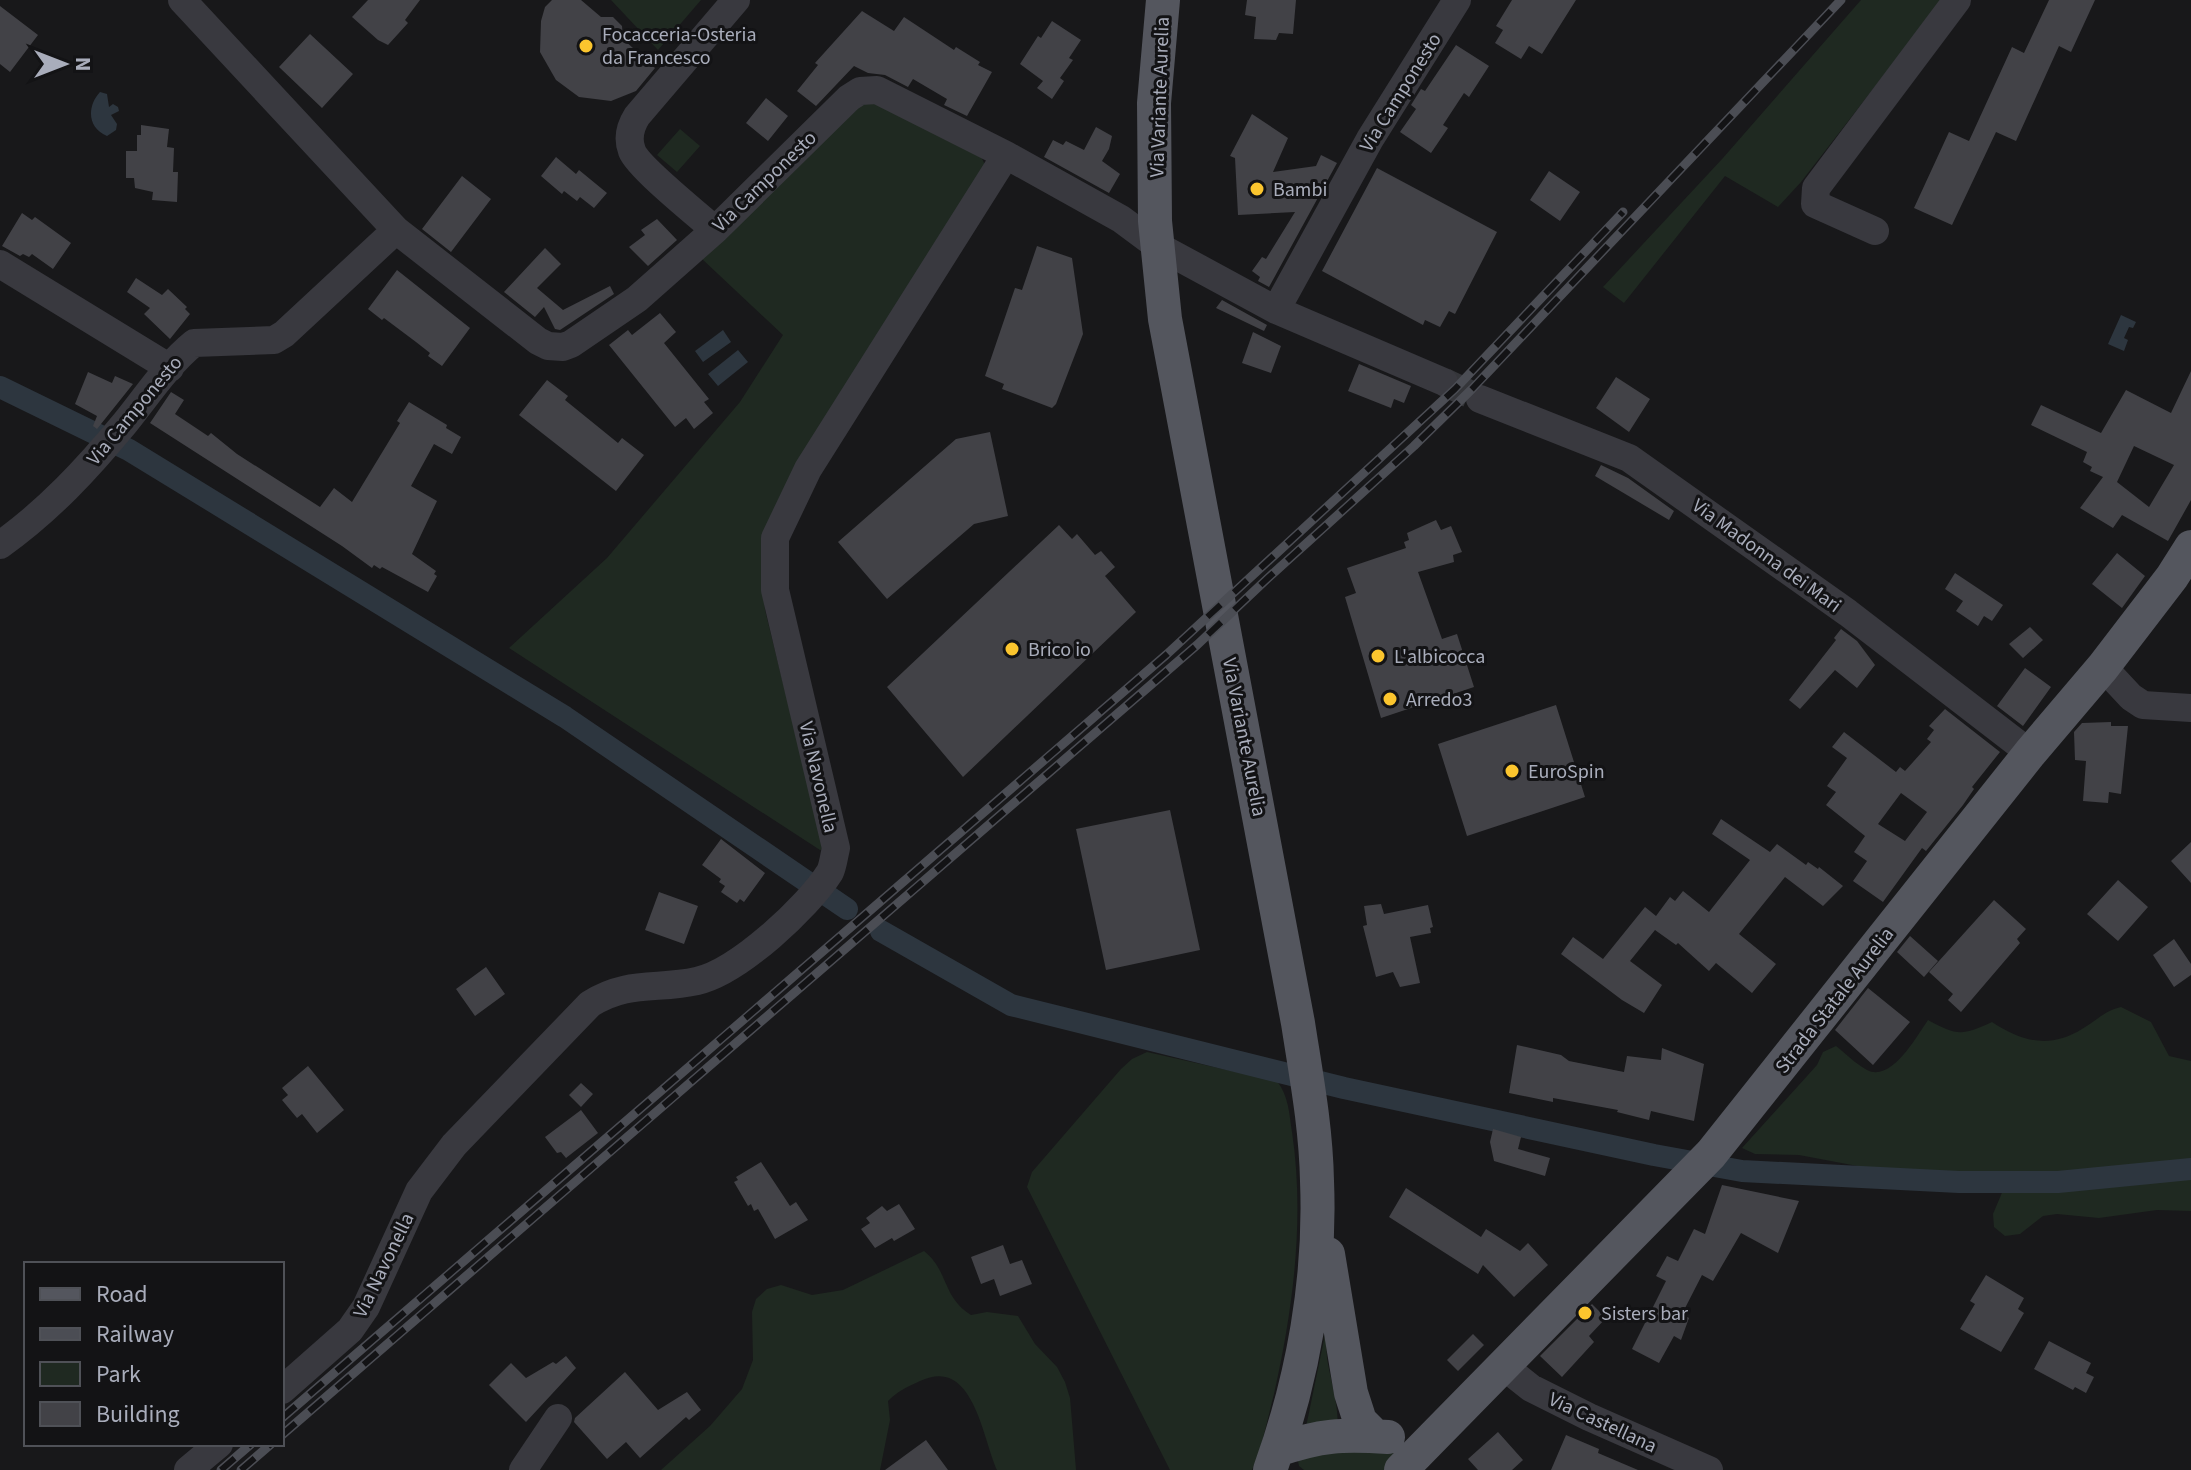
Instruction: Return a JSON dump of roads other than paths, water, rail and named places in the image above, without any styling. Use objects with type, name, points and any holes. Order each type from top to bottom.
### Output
[{"type":"main road","name":"Via Variante Aurelia","points":[[1163,0],[1154,103],[1156,245],[1176,385],[1312,1105],[1317,1184],[1315,1266],[1306,1333],[1276,1463]]},
{"type":"main road","name":"Strada Statale Aurelia","points":[[1401,1470],[1703,1162],[2030,753],[2103,667],[2172,577],[2191,547]]},
{"type":"main road","points":[[1317,1184],[1351,1393],[1360,1421],[1375,1436]]},
{"type":"main road","points":[[1276,1463],[1305,1440],[1337,1434],[1410,1435],[1443,1425]]},
{"type":"street","name":"Via Camponesto","points":[[182,0],[396,230],[548,346],[563,347],[637,299],[715,230],[849,98],[860,91],[877,90],[1006,155],[1121,219],[1156,245]]},
{"type":"street","points":[[715,230],[635,158],[629,136],[637,116],[736,0]]},
{"type":"street","name":"Via Camponesto","points":[[1276,310],[1370,139],[1457,0]]},
{"type":"street","points":[[1875,231],[1815,204],[1816,188],[1957,0]]},
{"type":"street","name":"Via Navonella","points":[[284,1388],[350,1330],[366,1307],[419,1191],[454,1145],[590,1004],[609,992],[699,981],[724,971],[749,956],[805,902],[831,870],[836,848],[775,590],[775,538],[808,469],[1006,155]]},
{"type":"street","name":"Via Camponesto","points":[[0,545],[52,505],[194,343],[274,340],[396,230]]},
{"type":"street","points":[[1156,245],[1276,310],[1444,382]]},
{"type":"street","points":[[0,264],[170,368]]},
{"type":"street","name":"Via Madonna dei Mari","points":[[1480,399],[1629,458],[1848,613],[2030,753]]},
{"type":"street","points":[[2103,667],[2131,697],[2143,705],[2191,708]]},
{"type":"street","name":"Via Castellana","points":[[1502,1365],[1531,1388],[1709,1470]]},
{"type":"street","points":[[523,1470],[558,1418]]},
{"type":"street","points":[[188,1470],[217,1446]]},
{"type":"waterway","points":[[0,387],[129,450],[565,717],[847,909]]},
{"type":"waterway","points":[[881,931],[1011,1005],[1344,1088],[1742,1171],[1959,1182],[2058,1182],[2191,1169]]},
{"type":"tunnel","points":[[1444,382],[1480,399]]},
{"type":"railway","points":[[284,1433],[1197,645],[1414,446],[1472,389],[1841,0]]},
{"type":"railway","points":[[284,1416],[1166,655],[1455,389],[1623,212]]},
{"type":"railway","points":[[221,1470],[249,1446]]},
{"type":"railway","points":[[241,1470],[269,1446]]},
{"type":"place","name":"Focacceria-Osteria da Francesco","points":[[586,46]]},
{"type":"place","name":"Bambi","points":[[1257,189]]},
{"type":"place","name":"Brico io","points":[[1012,649]]},
{"type":"place","name":"L'albicocca","points":[[1378,656]]},
{"type":"place","name":"Arredo3","points":[[1390,699]]},
{"type":"place","name":"EuroSpin","points":[[1512,771]]},
{"type":"place","name":"Sisters bar","points":[[1585,1313]]}]
